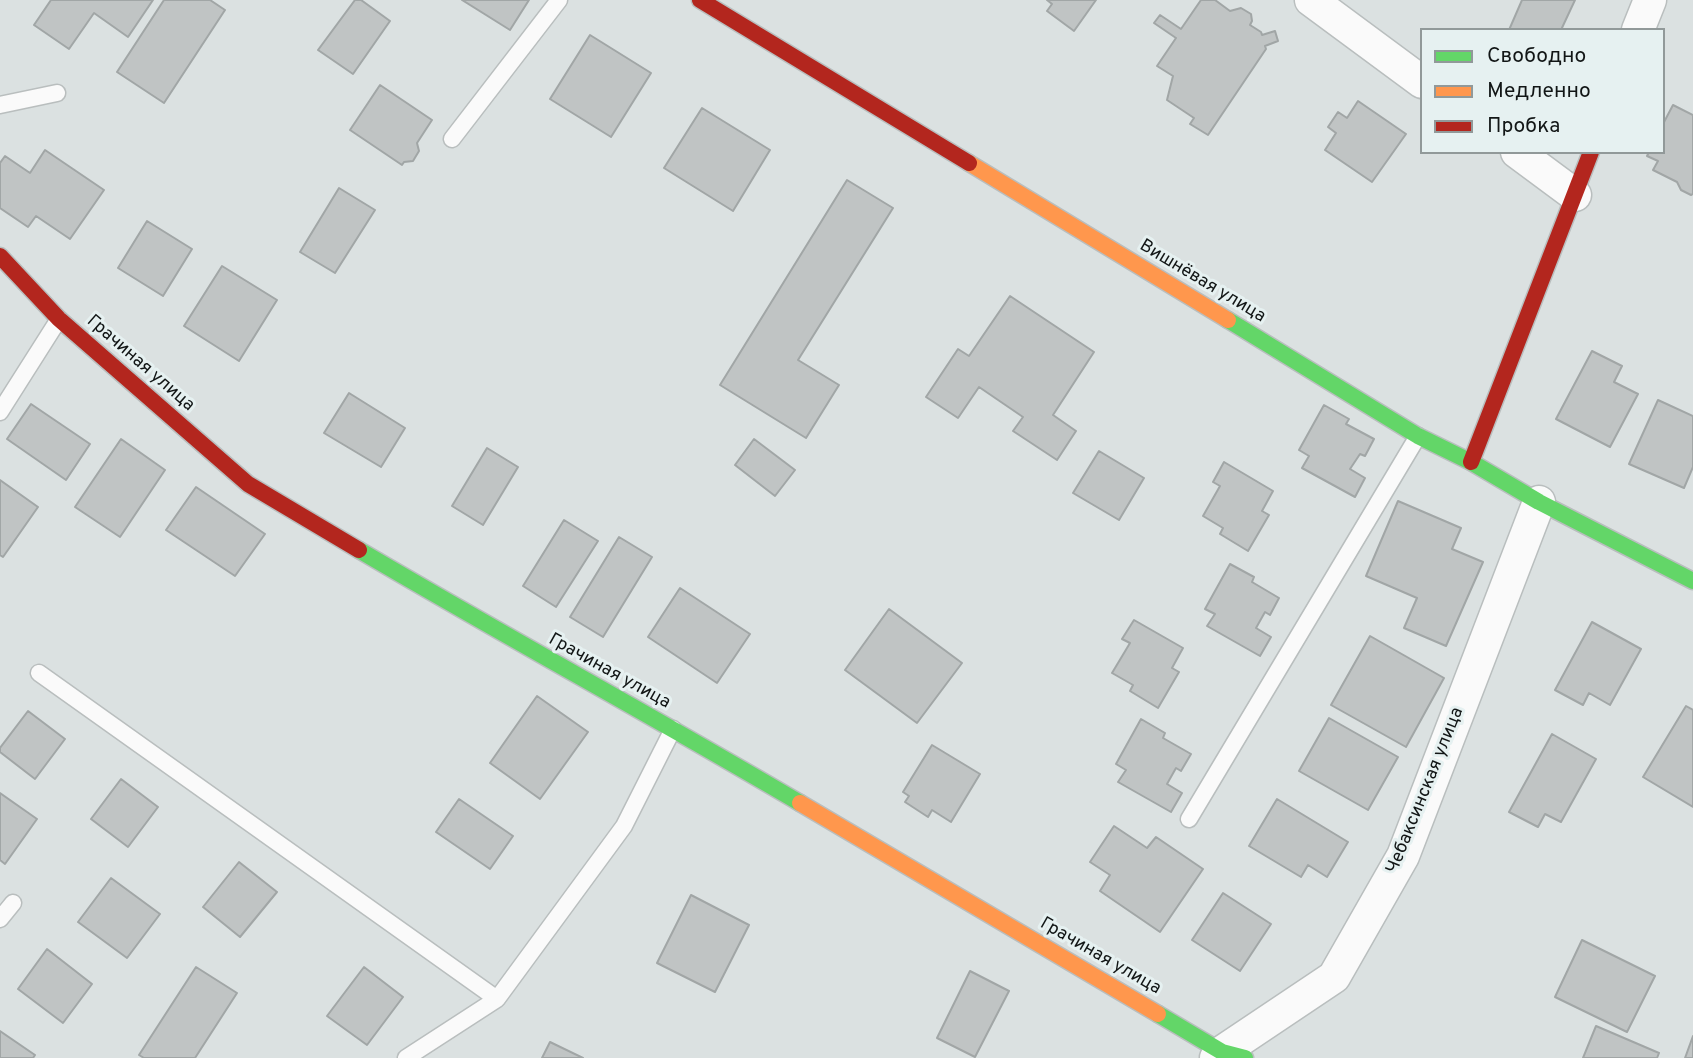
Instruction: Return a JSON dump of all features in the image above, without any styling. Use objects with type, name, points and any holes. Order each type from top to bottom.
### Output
[{"type":"street","name":"Вишнёвая улица","points":[[700,0],[1418,436],[1693,581]]},
{"type":"street","points":[[1311,0],[1420,81]]},
{"type":"street","points":[[1639,28],[1650,0]]},
{"type":"street","points":[[1520,154],[1575,195]]},
{"type":"street","points":[[1471,462],[1590,154]]},
{"type":"street","name":"Грачиная улица","points":[[0,256],[59,319],[248,484],[459,609],[673,729],[1228,1056]]},
{"type":"street","name":"Чебаксинская улица","points":[[1228,1056],[1334,977],[1403,856],[1539,502]]},
{"type":"lane","points":[[452,139],[559,0]]},
{"type":"lane","points":[[0,105],[57,93]]},
{"type":"lane","points":[[0,412],[59,319]]},
{"type":"lane","points":[[1189,819],[1418,436]]},
{"type":"lane","points":[[39,673],[497,999]]},
{"type":"lane","points":[[406,1058],[497,999],[624,826],[673,729]]},
{"type":"lane","points":[[0,919],[12,903]]},
{"type":"building","points":[[51,0],[153,0],[128,37],[94,13],[69,49],[34,25]]},
{"type":"building","points":[[164,0],[210,0],[225,10],[164,103],[117,72]]},
{"type":"building","points":[[355,0],[361,0],[390,21],[353,74],[318,50]]},
{"type":"building","points":[[462,0],[529,0],[510,30]]},
{"type":"building","points":[[1047,0],[1096,0],[1074,31],[1047,11],[1052,4]]},
{"type":"building","points":[[1201,0],[1215,0],[1230,11],[1241,8],[1251,14],[1250,25],[1262,35],[1275,31],[1278,41],[1265,46],[1266,49],[1208,135],[1190,124],[1194,118],[1167,100],[1173,76],[1157,66],[1176,38],[1154,23],[1160,15],[1181,29]]},
{"type":"building","points":[[1522,0],[1575,0],[1562,28],[1510,28]]},
{"type":"building","points":[[590,35],[651,73],[611,137],[550,99]]},
{"type":"building","points":[[380,85],[432,120],[417,143],[419,151],[413,161],[404,162],[402,165],[350,130]]},
{"type":"building","points":[[1358,101],[1406,134],[1372,182],[1325,150],[1336,133],[1328,127],[1338,112],[1347,118]]},
{"type":"building","points":[[1673,105],[1693,115],[1691,195],[1681,190],[1677,182],[1653,170],[1658,161],[1647,156],[1665,154],[1665,120]]},
{"type":"building","points":[[702,108],[770,150],[733,211],[664,168]]},
{"type":"building","points":[[45,150],[104,190],[70,239],[36,216],[28,227],[0,208],[0,163],[5,156],[30,173]]},
{"type":"building","points":[[847,180],[893,208],[798,360],[839,385],[806,438],[720,385]]},
{"type":"building","points":[[339,188],[375,210],[335,273],[300,252]]},
{"type":"building","points":[[147,221],[192,249],[163,296],[118,268]]},
{"type":"building","points":[[222,266],[277,300],[239,361],[184,326]]},
{"type":"building","points":[[1010,296],[1094,352],[1053,415],[1076,431],[1057,460],[1013,431],[1023,417],[979,387],[958,418],[926,397],[958,349],[969,356]]},
{"type":"building","points":[[1592,351],[1622,366],[1614,382],[1638,394],[1610,447],[1556,419]]},
{"type":"building","points":[[349,393],[405,428],[381,467],[324,433]]},
{"type":"building","points":[[1658,400],[1693,416],[1693,467],[1684,488],[1629,464]]},
{"type":"building","points":[[31,404],[90,444],[66,480],[7,439]]},
{"type":"building","points":[[1324,405],[1349,419],[1346,424],[1374,439],[1365,456],[1360,454],[1350,469],[1365,478],[1355,497],[1302,468],[1309,456],[1299,450]]},
{"type":"building","points":[[121,439],[165,470],[120,537],[75,507]]},
{"type":"building","points":[[754,439],[795,470],[775,496],[735,465]]},
{"type":"building","points":[[487,448],[518,467],[483,525],[452,506]]},
{"type":"building","points":[[1099,451],[1144,478],[1119,520],[1073,493]]},
{"type":"building","points":[[1224,462],[1273,491],[1262,511],[1269,515],[1248,551],[1220,534],[1223,528],[1203,516],[1220,486],[1213,482]]},
{"type":"building","points":[[0,480],[38,507],[3,557],[0,555]]},
{"type":"building","points":[[196,487],[265,534],[235,576],[166,530]]},
{"type":"building","points":[[1398,501],[1461,528],[1452,549],[1483,562],[1446,646],[1404,628],[1417,598],[1366,576]]},
{"type":"building","points":[[564,520],[598,541],[556,607],[523,586]]},
{"type":"building","points":[[619,537],[652,557],[603,637],[570,617]]},
{"type":"building","points":[[1230,564],[1254,577],[1252,582],[1279,598],[1270,615],[1265,612],[1256,628],[1271,637],[1260,656],[1207,626],[1215,614],[1205,609]]},
{"type":"building","points":[[680,588],[750,634],[717,683],[648,637]]},
{"type":"building","points":[[889,609],[962,663],[917,723],[845,670]]},
{"type":"building","points":[[1134,620],[1183,648],[1172,668],[1179,672],[1158,708],[1130,691],[1133,685],[1112,673],[1130,643],[1122,639]]},
{"type":"building","points":[[1592,622],[1641,649],[1610,705],[1589,693],[1583,705],[1555,690]]},
{"type":"building","points":[[1370,636],[1444,678],[1406,747],[1331,705]]},
{"type":"building","points":[[537,696],[588,732],[540,799],[490,763]]},
{"type":"building","points":[[1686,706],[1693,710],[1693,807],[1643,777]]},
{"type":"building","points":[[28,711],[65,739],[35,779],[0,752],[0,748]]},
{"type":"building","points":[[1329,718],[1398,757],[1368,810],[1299,771]]},
{"type":"building","points":[[1141,719],[1165,733],[1163,738],[1191,754],[1181,771],[1176,768],[1167,784],[1182,793],[1171,812],[1118,782],[1126,770],[1116,764]]},
{"type":"building","points":[[1552,734],[1596,759],[1561,822],[1545,814],[1538,827],[1509,812]]},
{"type":"building","points":[[932,745],[980,774],[951,822],[932,810],[928,817],[905,802],[909,796],[903,792]]},
{"type":"building","points":[[121,779],[158,807],[128,847],[91,819]]},
{"type":"building","points":[[0,793],[37,819],[5,864],[0,860]]},
{"type":"building","points":[[459,799],[513,836],[490,869],[436,832]]},
{"type":"building","points":[[1277,799],[1348,842],[1327,877],[1308,865],[1301,877],[1249,846]]},
{"type":"building","points":[[1114,826],[1147,848],[1156,837],[1203,869],[1160,932],[1100,891],[1110,875],[1090,862]]},
{"type":"building","points":[[239,862],[277,892],[240,937],[203,907]]},
{"type":"building","points":[[111,878],[160,914],[127,958],[78,922]]},
{"type":"building","points":[[1223,893],[1271,924],[1240,971],[1192,940]]},
{"type":"building","points":[[691,895],[749,925],[715,992],[657,963]]},
{"type":"building","points":[[1582,940],[1655,976],[1627,1032],[1555,997]]},
{"type":"building","points":[[47,949],[92,984],[63,1023],[18,989]]},
{"type":"building","points":[[196,967],[237,993],[195,1058],[144,1058],[139,1055]]},
{"type":"building","points":[[364,967],[403,997],[367,1045],[327,1016]]},
{"type":"building","points":[[970,971],[1009,991],[975,1057],[937,1038]]},
{"type":"building","points":[[1596,1026],[1659,1053],[1657,1058],[1583,1058]]},
{"type":"building","points":[[0,1031],[35,1055],[33,1058],[0,1058]]},
{"type":"building","points":[[1693,1036],[1693,1058],[1685,1058]]},
{"type":"building","points":[[550,1042],[583,1058],[542,1058]]},
{"type":"traffic: fast","points":[[1228,320],[1418,436],[1693,581]]},
{"type":"traffic: fast","points":[[359,550],[800,803]]},
{"type":"traffic: fast","points":[[1158,1014],[1222,1052],[1245,1058]]},
{"type":"traffic: slow","points":[[969,163],[1228,320]]},
{"type":"traffic: slow","points":[[800,803],[1158,1014]]},
{"type":"traffic: jam","points":[[700,0],[969,163]]},
{"type":"traffic: jam","points":[[1471,462],[1590,154]]},
{"type":"traffic: jam","points":[[0,256],[59,319],[248,484],[359,550]]}]
